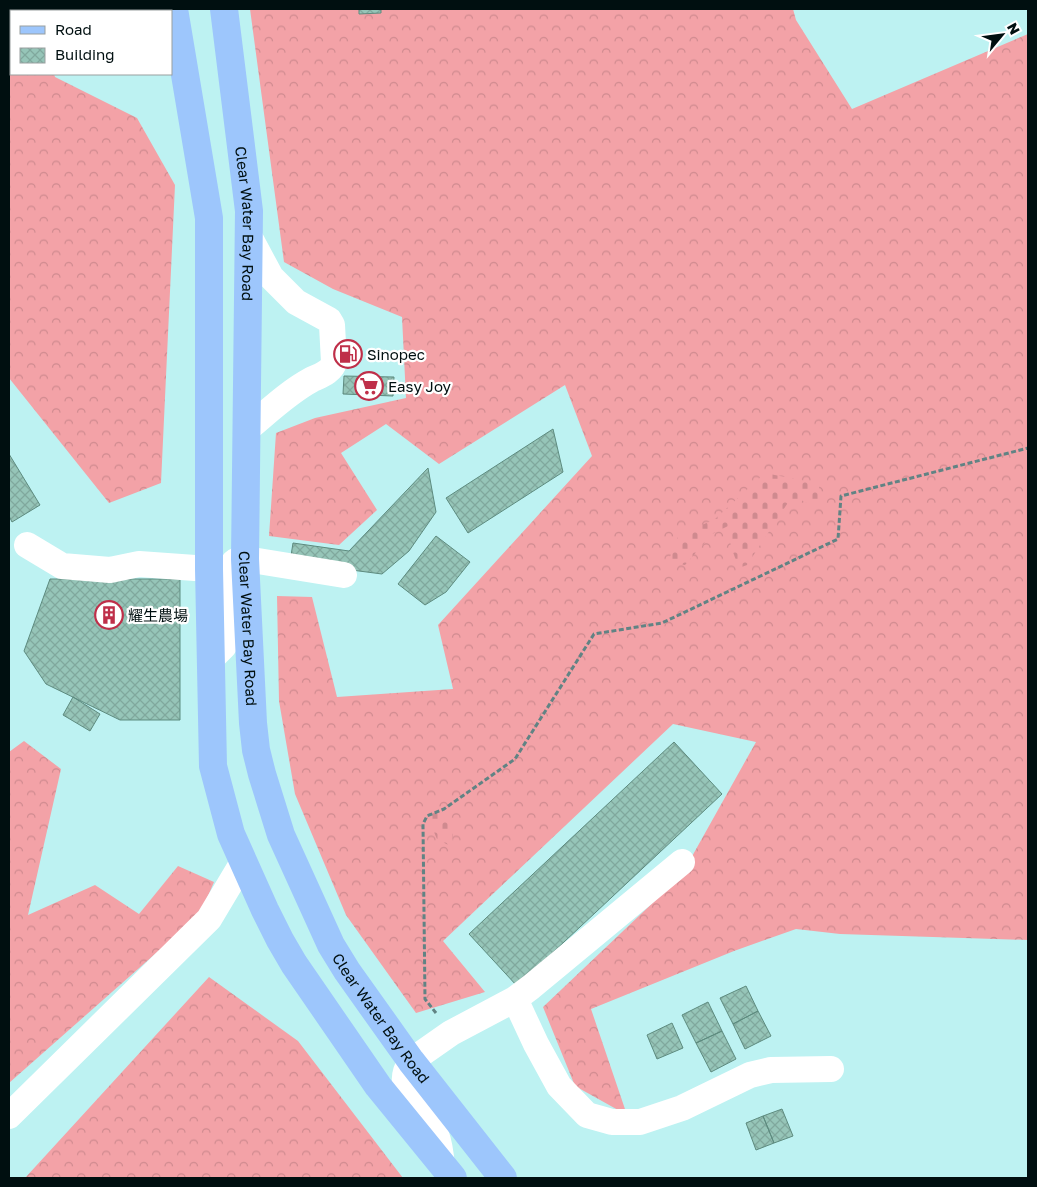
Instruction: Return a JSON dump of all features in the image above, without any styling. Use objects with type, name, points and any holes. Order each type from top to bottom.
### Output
[{"type":"main road","points":[[174,9],[209,218],[209,569],[213,766],[231,834],[264,910],[294,964],[378,1086],[448,1171]]},
{"type":"main road","name":"Clear Water Bay Road","points":[[224,9],[249,211],[245,559],[256,750],[281,835],[332,946],[347,971],[410,1061],[503,1178]]},
{"type":"street","points":[[246,430],[300,386],[328,371],[334,362],[332,325],[329,320],[296,302],[271,277],[249,236]]},
{"type":"street","points":[[28,545],[62,566],[110,570],[139,564],[209,569]]},
{"type":"street","points":[[211,659],[224,646],[233,628],[229,576],[233,561],[245,559],[344,575]]},
{"type":"street","points":[[9,1116],[209,919],[243,862]]},
{"type":"street","points":[[448,1171],[434,1130],[410,1099],[404,1083],[410,1061],[452,1033],[515,999],[682,862]]},
{"type":"street","points":[[515,999],[536,1044],[559,1086],[587,1115],[612,1122],[640,1122],[682,1108],[750,1074],[771,1070],[831,1069]]},
{"type":"path","points":[[452,1033],[425,999],[423,824],[427,816],[444,809],[515,759],[594,634],[662,623],[838,539],[841,496],[1028,448]]},
{"type":"green space","points":[[9,9],[47,9],[10,10],[10,75],[54,75],[137,118],[175,185],[161,483],[109,503],[9,378]]},
{"type":"green space","points":[[250,9],[793,9],[796,20],[852,109],[1028,34],[1028,940],[840,934],[796,929],[734,951],[591,1009],[627,1115],[575,1086],[543,1007],[681,876],[756,742],[673,724],[443,941],[485,992],[416,1013],[346,915],[295,794],[279,701],[277,596],[312,597],[337,697],[453,689],[438,625],[592,456],[565,385],[439,464],[386,424],[341,453],[377,510],[339,545],[269,536],[276,433],[315,418],[406,398],[402,317],[333,289],[284,262]]},
{"type":"green space","points":[[765,473],[819,484],[820,509],[799,499],[789,501],[747,565],[739,568],[731,547],[728,526],[712,534],[685,565],[668,562],[679,534],[714,520]]},
{"type":"green space","points":[[24,741],[61,769],[28,915],[95,885],[139,914],[178,866],[214,882],[202,910],[172,939],[9,1083],[9,752]]},
{"type":"green space","points":[[444,809],[453,832],[452,847],[437,839],[427,816]]},
{"type":"green space","points":[[209,977],[298,1041],[403,1178],[25,1178]]},
{"type":"building","points":[[67,9],[140,10],[68,10]]},
{"type":"building","points":[[359,9],[381,9],[381,13],[359,14]]},
{"type":"building","name":"Easy Joy","points":[[344,376],[394,377],[393,396],[343,394]]},
{"type":"building","points":[[553,429],[563,472],[468,533],[446,498]]},
{"type":"building","points":[[9,454],[40,505],[12,522],[9,516]]},
{"type":"building","points":[[428,468],[436,512],[409,551],[382,574],[290,562],[293,543],[349,551]]},
{"type":"building","points":[[436,536],[470,562],[446,592],[425,605],[398,584]]},
{"type":"building","name":"耀生農場","points":[[50,579],[180,579],[180,720],[120,720],[46,684],[24,651]]},
{"type":"building","points":[[73,697],[100,714],[90,731],[63,715]]},
{"type":"building","points":[[674,742],[722,794],[517,986],[469,934]]},
{"type":"building","points":[[746,986],[758,1011],[733,1024],[720,998]]},
{"type":"building","points":[[708,1002],[722,1031],[696,1043],[682,1015]]},
{"type":"building","points":[[758,1011],[771,1036],[745,1049],[733,1024]]},
{"type":"building","points":[[672,1023],[683,1048],[657,1059],[647,1035]]},
{"type":"building","points":[[722,1031],[736,1059],[711,1072],[696,1043]]},
{"type":"building","points":[[782,1109],[793,1136],[774,1143],[763,1116]]},
{"type":"building","points":[[763,1116],[774,1143],[756,1150],[746,1123]]},
{"type":"place","name":"Sinopec","points":[[348,354]]},
{"type":"place","name":"Easy Joy","points":[[369,386]]},
{"type":"place","name":"耀生農場","points":[[109,615]]}]
